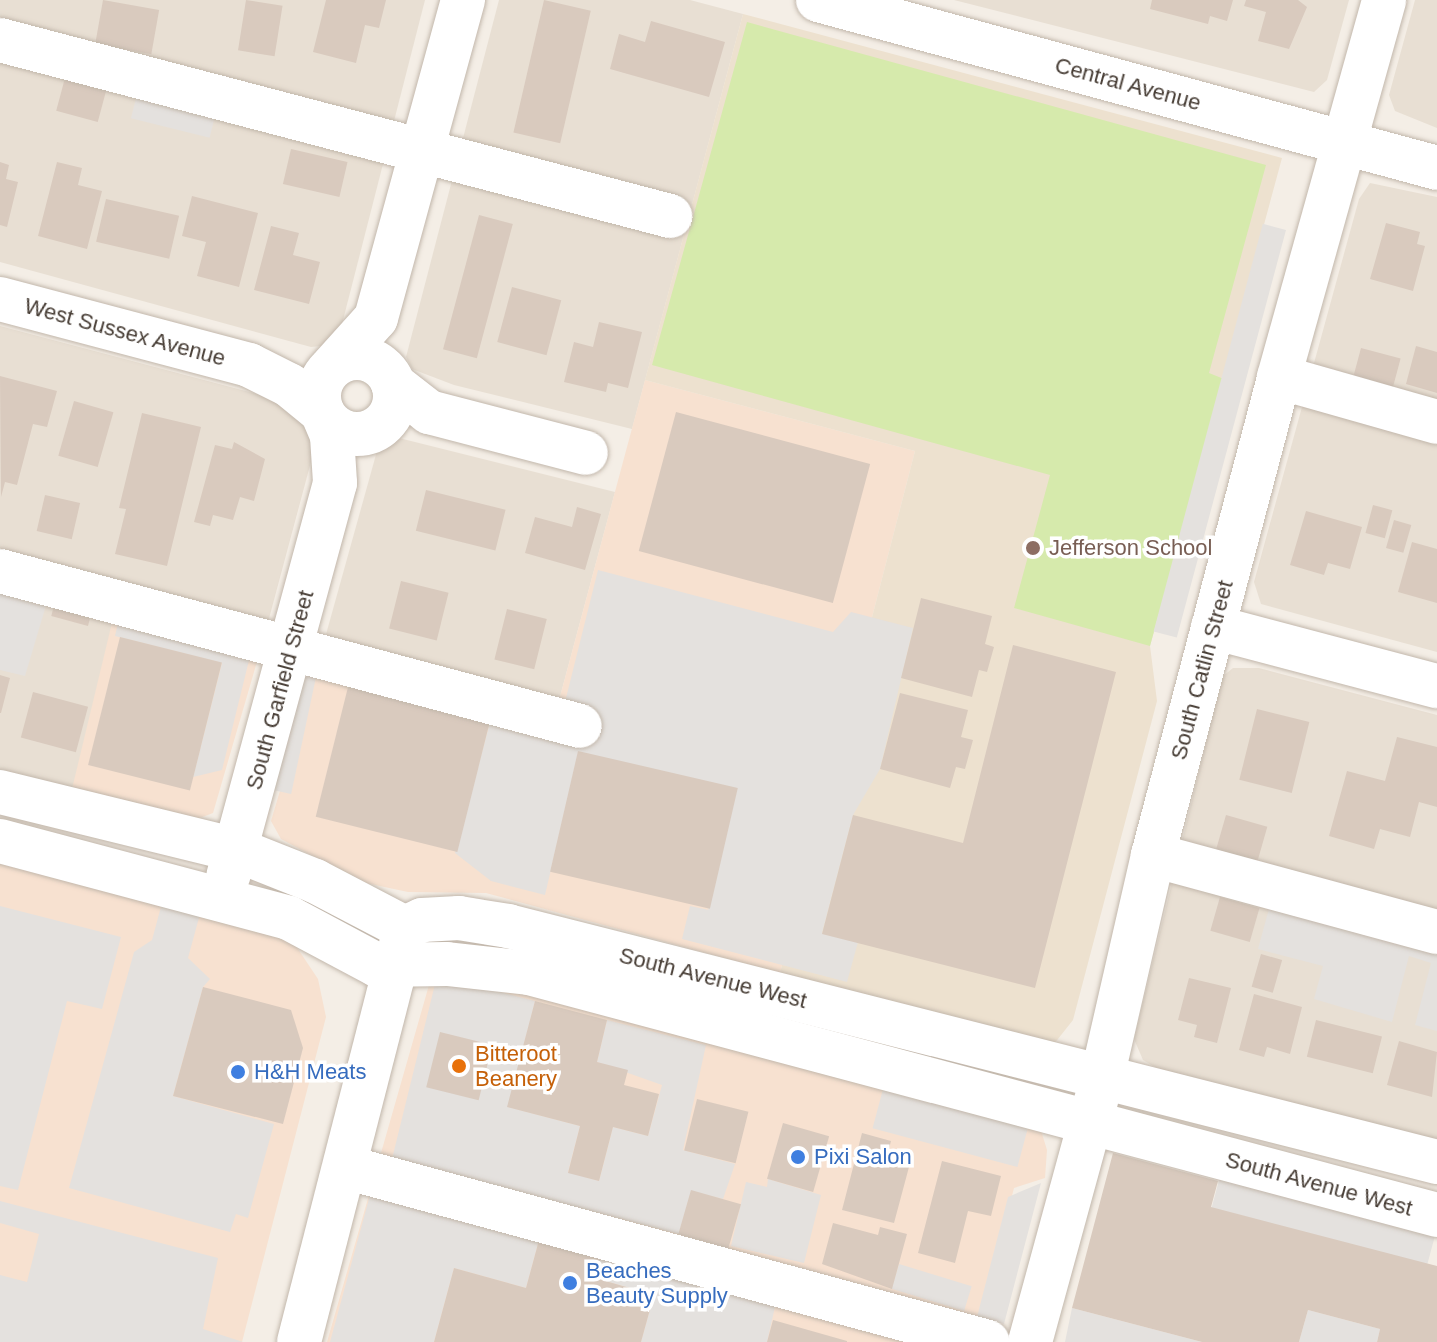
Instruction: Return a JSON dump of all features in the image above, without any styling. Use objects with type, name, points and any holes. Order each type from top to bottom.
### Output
[{"type":"street","points":[[429,412],[365,433],[340,430],[322,412],[320,388],[333,366],[376,318],[463,0]]},
{"type":"street","name":"Central Avenue","points":[[818,0],[1437,168]]},
{"type":"street","name":"South Catlin Street","points":[[1030,1342],[1102,1078],[1153,855],[1213,627],[1384,0]]},
{"type":"street","points":[[0,40],[670,216]]},
{"type":"street","name":"West Sussex Avenue","points":[[0,299],[249,365],[289,385],[322,412]]},
{"type":"street","points":[[376,318],[393,384],[392,409],[376,428]]},
{"type":"street","points":[[333,366],[365,359],[377,364],[393,384],[429,412],[586,453]]},
{"type":"street","name":"West Sussex Avenue","points":[[249,365],[333,366]]},
{"type":"street","points":[[1279,377],[1437,422]]},
{"type":"street","name":"South Garfield Street","points":[[222,897],[335,483],[332,436],[322,412]]},
{"type":"street","name":"South Garfield Street","points":[[335,483],[376,428]]},
{"type":"street","points":[[0,571],[580,726]]},
{"type":"street","points":[[1213,627],[1437,686]]},
{"type":"street","points":[[0,792],[237,850],[315,881],[401,947],[299,1342]]},
{"type":"street","name":"South Avenue West","points":[[0,841],[222,897],[311,927],[359,960],[401,947],[422,920],[459,918],[508,926],[1437,1162]]},
{"type":"street","points":[[1153,855],[1437,932]]},
{"type":"street","name":"South Avenue West","points":[[401,947],[447,964],[529,973],[1437,1215]]},
{"type":"street","points":[[345,1167],[988,1342]]},
{"type":"shaded area","points":[[0,0],[425,0],[341,328],[330,345],[311,347],[0,262]]},
{"type":"shaded area","points":[[499,0],[690,0],[743,14],[632,429],[454,385],[412,369],[406,357]]},
{"type":"shaded area","points":[[954,0],[1349,0],[1327,80],[1314,92]]},
{"type":"shaded area","points":[[1415,0],[1437,0],[1437,128],[1395,111],[1389,95]]},
{"type":"shaded area","name":"Jefferson School","points":[[743,14],[1282,158],[1150,646],[1157,701],[1073,1020],[1050,1049],[780,973],[915,451],[645,380]]},
{"type":"shaded area","points":[[138,90],[217,110],[210,138],[131,118]]},
{"type":"shaded area","points":[[1370,183],[1437,197],[1437,652],[1261,604],[1254,582],[1359,199]]},
{"type":"shaded area","points":[[1263,224],[1286,230],[1177,638],[1154,631]]},
{"type":"shaded area","points":[[0,326],[291,403],[315,425],[312,458],[263,641],[72,789],[0,770]]},
{"type":"shaded area","points":[[645,380],[915,451],[780,973],[486,893],[408,892],[361,882],[281,839],[271,821],[320,656],[554,719]]},
{"type":"shaded area","points":[[399,438],[615,492],[554,719],[320,656],[377,451],[386,441]]},
{"type":"shaded area","points":[[598,570],[833,632],[851,612],[913,628],[880,769],[853,815],[822,933],[858,942],[847,982],[682,939],[690,906],[709,910],[578,754],[545,895],[491,881],[455,853],[493,711],[559,726]]},
{"type":"shaded area","points":[[0,582],[50,592],[25,676],[0,670]]},
{"type":"shaded area","points":[[117,602],[263,641],[213,813],[192,821],[72,789]]},
{"type":"shaded area","points":[[122,606],[254,640],[222,770],[193,777],[222,663],[115,636]]},
{"type":"shaded area","points":[[300,661],[319,665],[291,794],[273,790]]},
{"type":"shaded area","points":[[1233,668],[1259,668],[1437,715],[1437,1142],[1158,1069],[1143,1060],[1134,1039],[1222,677]]},
{"type":"shaded area","points":[[0,850],[294,943],[318,979],[326,1017],[242,1342],[0,1342]]},
{"type":"shaded area","points":[[1273,894],[1437,939],[1437,1031],[1415,1025],[1431,963],[1409,956],[1392,1022],[1314,999],[1323,966],[1258,949]]},
{"type":"shaded area","points":[[162,903],[200,914],[188,958],[210,979],[203,987],[173,1096],[274,1124],[248,1218],[236,1214],[230,1232],[69,1188],[134,952],[152,940]]},
{"type":"shaded area","points":[[0,906],[121,937],[102,1009],[67,1001],[18,1190],[0,1186]]},
{"type":"shaded area","points":[[437,972],[1039,1124],[1047,1150],[1045,1178],[1014,1188],[984,1306],[987,1342],[327,1342],[431,978]]},
{"type":"shaded area","points":[[437,976],[535,1001],[508,1107],[580,1126],[568,1172],[599,1181],[613,1127],[648,1136],[662,1085],[597,1062],[607,1020],[706,1045],[683,1150],[735,1164],[723,1199],[691,1191],[679,1234],[392,1159]]},
{"type":"shaded area","points":[[886,1078],[1031,1117],[1017,1167],[873,1128]]},
{"type":"shaded area","points":[[1222,1169],[1437,1227],[1427,1265],[1212,1208]]},
{"type":"shaded area","points":[[768,1179],[821,1195],[804,1263],[731,1246],[746,1182],[767,1187]]},
{"type":"shaded area","points":[[1041,1183],[1004,1324],[977,1317],[1008,1197]]},
{"type":"shaded area","points":[[373,1184],[542,1229],[526,1288],[454,1268],[434,1342],[330,1342]]},
{"type":"shaded area","points":[[0,1201],[218,1258],[203,1329],[243,1342],[0,1342],[0,1275],[27,1282],[39,1234],[0,1223]]},
{"type":"shaded area","points":[[604,1246],[780,1285],[767,1342],[641,1342],[654,1295],[595,1278]]},
{"type":"shaded area","points":[[899,1264],[972,1286],[964,1311],[891,1289]]},
{"type":"shaded area","points":[[1072,1308],[1202,1342],[1065,1342]]},
{"type":"shaded area","points":[[1308,1310],[1380,1329],[1377,1342],[1299,1342]]},
{"type":"green space","points":[[747,22],[1266,165],[1209,373],[1224,379],[1150,646],[1014,608],[1050,475],[652,365]]},
{"type":"building","points":[[103,0],[159,10],[151,54],[95,44]]},
{"type":"building","points":[[246,0],[283,6],[275,56],[238,50]]},
{"type":"building","points":[[326,0],[386,0],[379,28],[365,25],[356,63],[313,52]]},
{"type":"building","points":[[544,0],[591,11],[560,143],[513,133]]},
{"type":"building","points":[[1152,0],[1233,0],[1227,21],[1210,16],[1208,24],[1150,9]]},
{"type":"building","points":[[1246,0],[1298,0],[1307,7],[1289,49],[1258,41],[1266,12],[1244,6]]},
{"type":"building","points":[[651,21],[725,42],[709,97],[610,69],[619,34],[645,42]]},
{"type":"building","points":[[65,78],[107,89],[98,122],[56,111]]},
{"type":"building","points":[[291,149],[348,162],[339,197],[283,184]]},
{"type":"building","points":[[0,162],[9,165],[6,179],[18,182],[7,227],[0,225]]},
{"type":"building","points":[[57,162],[82,168],[78,185],[102,191],[87,249],[38,236]]},
{"type":"building","points":[[192,196],[258,213],[239,287],[197,276],[206,242],[182,236]]},
{"type":"building","points":[[106,199],[179,216],[169,259],[96,242]]},
{"type":"building","points":[[479,215],[513,224],[477,358],[443,349]]},
{"type":"building","points":[[1386,223],[1420,232],[1417,244],[1425,246],[1413,291],[1370,279]]},
{"type":"building","points":[[271,226],[299,233],[293,255],[320,262],[309,304],[254,290]]},
{"type":"building","points":[[512,287],[561,300],[547,355],[497,342]]},
{"type":"building","points":[[599,322],[642,332],[628,388],[608,383],[606,392],[564,382],[574,342],[593,347]]},
{"type":"building","points":[[1416,346],[1437,352],[1437,393],[1406,384]]},
{"type":"building","points":[[1361,348],[1401,359],[1389,403],[1349,392]]},
{"type":"building","points":[[0,376],[57,391],[47,427],[33,424],[17,485],[5,482],[1,497]]},
{"type":"building","points":[[74,401],[113,412],[98,467],[58,456]]},
{"type":"building","points":[[676,412],[870,464],[833,603],[639,551]]},
{"type":"building","points":[[142,413],[201,427],[167,566],[115,554],[126,509],[119,508]]},
{"type":"building","points":[[234,442],[265,459],[254,501],[240,497],[233,520],[213,515],[210,526],[194,522],[215,445],[232,449]]},
{"type":"building","points":[[426,490],[506,510],[495,551],[416,531]]},
{"type":"building","points":[[45,495],[80,503],[72,539],[37,531]]},
{"type":"building","points":[[1373,505],[1392,510],[1385,538],[1365,533]]},
{"type":"building","points":[[577,507],[601,514],[585,570],[525,553],[535,517],[572,527]]},
{"type":"building","points":[[1306,511],[1362,527],[1350,569],[1328,563],[1324,575],[1290,565]]},
{"type":"building","points":[[1394,520],[1411,525],[1403,553],[1386,548]]},
{"type":"building","points":[[1412,542],[1437,549],[1437,603],[1398,592]]},
{"type":"building","points":[[401,581],[449,593],[437,640],[389,629]]},
{"type":"building","points":[[58,591],[95,601],[88,626],[51,616]]},
{"type":"building","points":[[921,598],[992,616],[985,644],[994,647],[987,672],[979,670],[972,697],[901,678]]},
{"type":"building","points":[[507,609],[547,619],[534,669],[494,659]]},
{"type":"building","points":[[120,637],[222,662],[190,790],[88,765]]},
{"type":"building","points":[[1013,645],[1116,672],[1035,988],[822,934],[853,815],[963,843]]},
{"type":"building","points":[[0,675],[10,678],[1,713],[0,713]]},
{"type":"building","points":[[351,675],[493,710],[457,852],[316,817]]},
{"type":"building","points":[[33,692],[88,707],[76,752],[21,737]]},
{"type":"building","points":[[900,693],[968,710],[961,737],[973,740],[965,769],[956,767],[950,788],[880,769]]},
{"type":"building","points":[[1257,709],[1309,722],[1292,793],[1239,780]]},
{"type":"building","points":[[1397,737],[1437,747],[1437,807],[1419,802],[1410,837],[1380,829],[1374,849],[1329,836],[1347,771],[1385,781]]},
{"type":"building","points":[[578,751],[738,788],[710,909],[550,872]]},
{"type":"building","points":[[1226,815],[1267,827],[1255,868],[1214,856]]},
{"type":"building","points":[[1220,897],[1259,908],[1250,942],[1210,931]]},
{"type":"building","points":[[1261,954],[1282,960],[1273,993],[1252,987]]},
{"type":"building","points":[[1189,978],[1231,988],[1217,1043],[1194,1037],[1197,1025],[1178,1020]]},
{"type":"building","name":"H&H Meats","points":[[203,987],[291,1010],[303,1048],[283,1124],[173,1096]]},
{"type":"building","points":[[1254,994],[1302,1007],[1290,1054],[1267,1047],[1264,1057],[1239,1050]]},
{"type":"building","points":[[535,1001],[607,1020],[597,1062],[628,1070],[624,1085],[659,1094],[648,1136],[613,1127],[599,1181],[568,1173],[580,1126],[507,1107]]},
{"type":"building","points":[[1316,1020],[1382,1036],[1373,1073],[1307,1057]]},
{"type":"building","name":"Bitteroot Beanery","points":[[440,1032],[492,1045],[479,1100],[426,1087]]},
{"type":"building","points":[[1399,1041],[1437,1052],[1432,1097],[1387,1085]]},
{"type":"building","points":[[697,1099],[748,1112],[736,1163],[684,1150]]},
{"type":"building","name":"Pixi Salon","points":[[783,1123],[829,1136],[813,1192],[767,1179]]},
{"type":"building","points":[[862,1133],[891,1141],[886,1161],[909,1167],[894,1223],[842,1210]]},
{"type":"building","points":[[1113,1153],[1218,1181],[1211,1207],[1437,1266],[1437,1342],[1377,1342],[1380,1329],[1308,1310],[1299,1342],[1202,1342],[1072,1308]]},
{"type":"building","points":[[942,1161],[1001,1176],[991,1216],[968,1211],[955,1263],[918,1253]]},
{"type":"building","points":[[691,1190],[741,1204],[728,1249],[678,1234]]},
{"type":"building","points":[[833,1223],[878,1235],[880,1227],[907,1234],[892,1289],[822,1264]]},
{"type":"building","name":"Beaches Beauty Supply","points":[[542,1229],[604,1246],[595,1278],[654,1295],[641,1342],[434,1342],[454,1268],[526,1288]]},
{"type":"building","points":[[773,1320],[847,1341],[847,1342],[767,1342]]},
{"type":"place","name":"Jefferson School","points":[[1033,548]]},
{"type":"place","name":"Bitteroot Beanery","points":[[459,1066]]},
{"type":"place","name":"H&H Meats","points":[[238,1072]]},
{"type":"place","name":"Pixi Salon","points":[[798,1157]]},
{"type":"place","name":"Beaches Beauty Supply","points":[[570,1283]]}]
